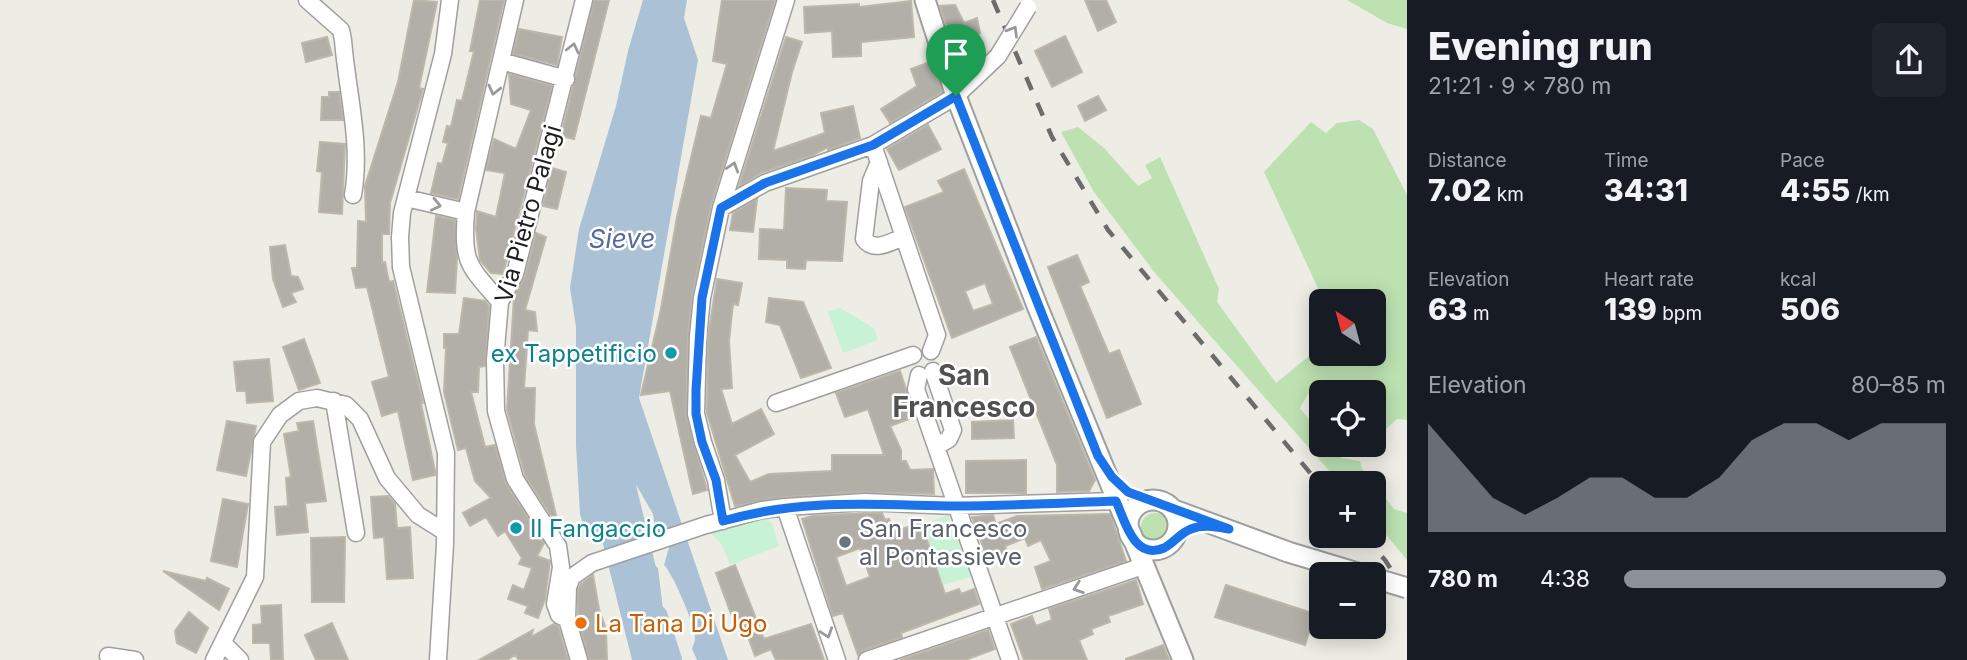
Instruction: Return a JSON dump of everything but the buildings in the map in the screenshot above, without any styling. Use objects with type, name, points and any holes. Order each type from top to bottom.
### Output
[{"type":"street","points":[[307,0],[341,30],[344,40],[355,120],[357,171],[353,195]]},
{"type":"street","points":[[438,660],[446,453],[401,267],[400,237],[406,198],[443,54],[450,0]]},
{"type":"street","points":[[500,302],[466,257],[463,242],[466,212],[515,0]]},
{"type":"street","name":"Via Pietro Palagi","points":[[579,660],[567,619],[559,615],[555,604],[561,567],[558,546],[514,479],[496,411],[495,360],[500,302],[515,274],[584,0]]},
{"type":"street","points":[[723,521],[716,480],[702,442],[696,402],[702,298],[721,208],[786,0]]},
{"type":"street","points":[[925,0],[956,96],[1132,539],[1145,549],[1168,544],[1192,528],[1205,526],[1229,529]]},
{"type":"street","points":[[721,208],[765,183],[873,145],[956,96],[998,56],[1030,3]]},
{"type":"street","points":[[501,61],[566,79]]},
{"type":"street","points":[[873,145],[937,335],[931,351]]},
{"type":"street","points":[[879,162],[871,181],[864,239],[869,245],[876,247],[904,237]]},
{"type":"street","points":[[406,198],[466,212]]},
{"type":"street","points":[[776,403],[913,355],[922,349],[931,351],[937,362],[916,388],[1010,660]]},
{"type":"street","points":[[913,355],[911,364],[926,373]]},
{"type":"street","points":[[214,660],[255,577],[262,442],[280,415],[299,401],[317,398],[346,405],[360,419],[387,478],[418,515],[445,531]]},
{"type":"street","points":[[334,401],[356,533]]},
{"type":"street","points":[[1098,456],[1112,477],[1128,492],[1147,501]]},
{"type":"street","points":[[1147,501],[1133,510],[1128,529],[1183,660]]},
{"type":"street","points":[[567,619],[568,587],[572,577],[581,568],[706,525],[762,510],[785,507],[865,502],[955,506],[1147,501],[1167,504],[1174,510],[1321,562]]},
{"type":"street","points":[[785,507],[837,660]]},
{"type":"street","points":[[1162,609],[1157,562],[1178,521],[1174,510]]},
{"type":"street","points":[[867,660],[1143,566]]},
{"type":"street","points":[[1386,582],[1407,588]]},
{"type":"street","points":[[223,643],[240,660]]},
{"type":"street","points":[[108,656],[135,660]]},
{"type":"green space","points":[[1347,0],[1407,0],[1407,29],[1387,23]]},
{"type":"green space","points":[[1359,120],[1373,129],[1407,195],[1407,420],[1397,419],[1386,429],[1386,380],[1309,380],[1309,394],[1300,408],[1309,419],[1309,448],[1155,273],[1094,192],[1061,132],[1078,127],[1104,148],[1138,186],[1152,178],[1145,165],[1160,157],[1219,289],[1217,302],[1276,383],[1309,356],[1309,366],[1386,366],[1386,289],[1318,289],[1264,172],[1311,122],[1326,133],[1337,123]]},
{"type":"green space","points":[[840,308],[874,328],[878,340],[843,353],[828,312]]},
{"type":"green space","points":[[1317,457],[1340,457],[1360,461],[1364,471],[1329,471]]},
{"type":"green space","points":[[1386,499],[1394,509],[1407,513],[1407,560],[1386,535]]},
{"type":"green space","points":[[1155,513],[1165,517],[1169,527],[1165,537],[1155,541],[1145,537],[1141,527],[1145,517]]},
{"type":"green space","points":[[948,515],[972,576],[943,585],[923,525]]},
{"type":"green space","points":[[765,518],[772,523],[779,546],[730,565],[722,545],[710,532]]},
{"type":"water","name":"Sieve","points":[[643,0],[687,0],[684,18],[698,60],[639,398],[728,660],[697,660],[692,649],[695,638],[692,623],[678,588],[664,565],[670,544],[652,532],[655,528],[653,514],[626,467],[614,482],[620,530],[626,538],[632,537],[640,527],[648,530],[639,552],[658,568],[667,643],[666,660],[632,660],[603,544],[584,528],[580,514],[576,445],[576,327],[570,288],[579,229],[616,106]]},
{"type":"waterway","name":"Sieve","points":[[619,439],[621,478],[643,569]]},
{"type":"waterway","name":"Sieve","points":[[655,617],[669,660]]},
{"type":"railway","points":[[993,0],[1052,137],[1108,230],[1309,472]]},
{"type":"railway","points":[[1374,548],[1407,594]]},
{"type":"place","name":"ex Tappetificio","points":[[671,353]]},
{"type":"place","name":"Il Fangaccio","points":[[516,528]]},
{"type":"place","name":"San Francesco al Pontassieve","points":[[845,542]]},
{"type":"place","name":"La Tana Di Ugo","points":[[581,623]]},
{"type":"district","name":"San Francesco","points":[[964,391]]},
{"type":"route","points":[[956,96],[1098,456],[1112,477],[1128,492],[1147,501],[1156,500],[1167,504],[1174,510],[1229,529],[1205,526],[1192,528],[1162,549],[1145,549],[1132,539],[1116,501],[955,506],[865,502],[762,510],[723,521],[716,480],[702,442],[696,414],[702,298],[721,208],[765,183],[873,145],[956,96]]}]
